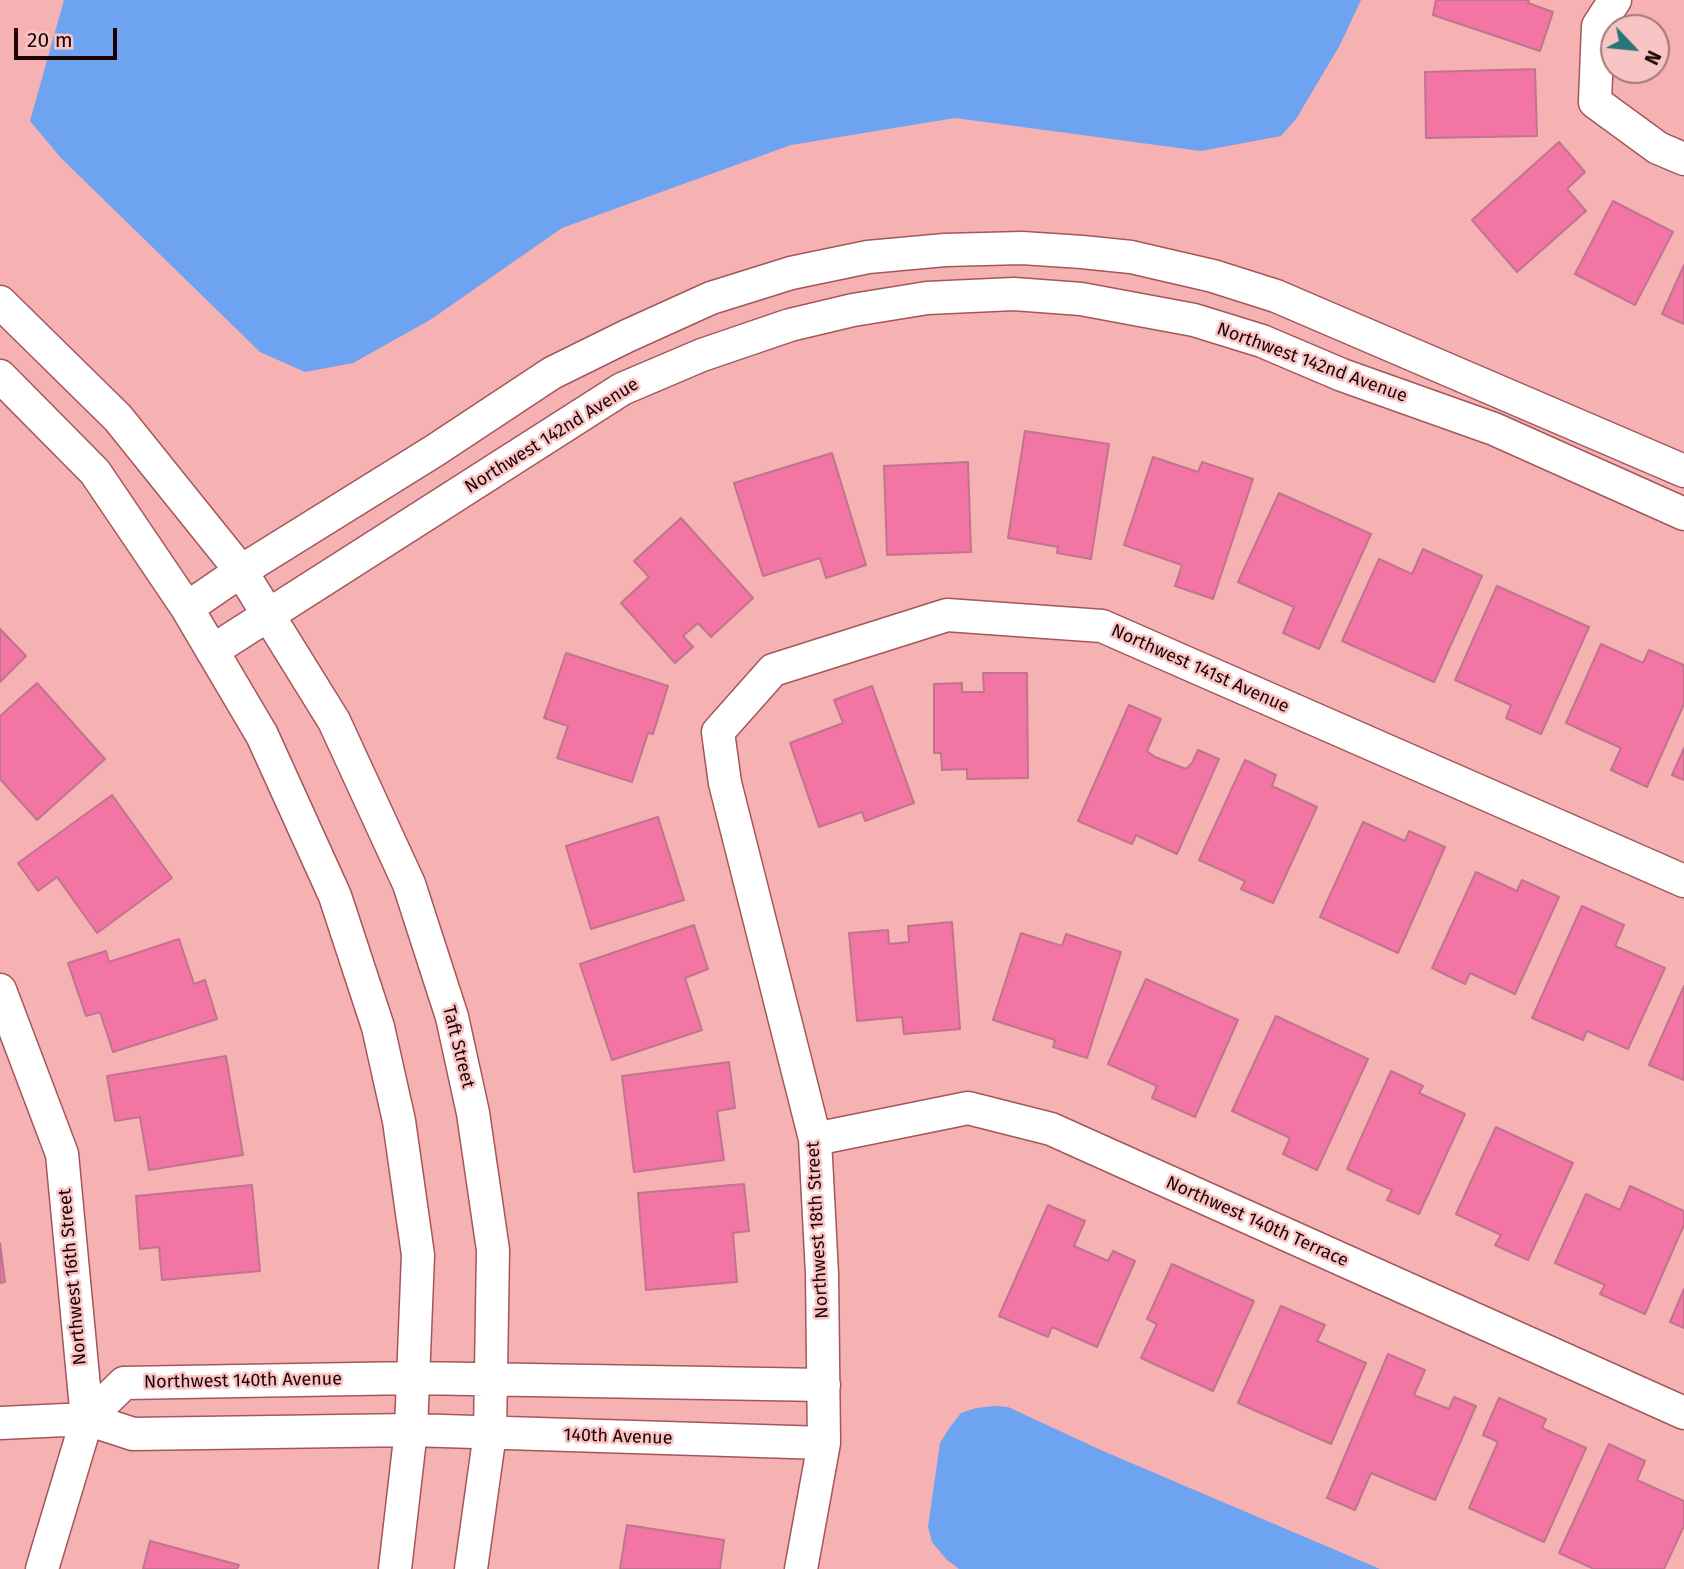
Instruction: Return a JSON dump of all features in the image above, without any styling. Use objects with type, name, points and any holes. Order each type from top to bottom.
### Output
[{"type":"street","points":[[1615,0],[1598,26],[1595,102],[1658,148],[1684,159]]},
{"type":"street","points":[[187,608],[552,373],[627,335],[712,298],[791,273],[868,257],[945,250],[1022,248],[1130,257],[1213,276],[1276,296],[1684,471]]},
{"type":"street","name":"Northwest 142nd Avenue","points":[[212,651],[622,389],[702,355],[790,325],[853,310],[927,298],[1014,293],[1081,299],[1194,320],[1262,341],[1342,375],[1494,429],[1684,514]]},
{"type":"street","points":[[0,302],[118,418],[241,571]]},
{"type":"street","points":[[0,376],[95,472],[187,608],[262,735],[335,896],[378,1027],[399,1121],[418,1255],[411,1430],[395,1569]]},
{"type":"street","name":"Taft Street","points":[[241,571],[334,720],[409,884],[452,1017],[473,1112],[493,1250],[490,1433],[471,1569]]},
{"type":"street","name":"Northwest 141st Avenue","points":[[718,732],[773,670],[947,615],[1102,626],[1684,881]]},
{"type":"street","name":"Northwest 18th Street","points":[[718,732],[729,796],[815,1139],[822,1274],[824,1443],[801,1569]]},
{"type":"street","name":"Northwest 16th Street","points":[[0,990],[61,1154],[87,1419],[42,1569]]},
{"type":"street","name":"Northwest 140th Terrace","points":[[815,1139],[968,1108],[1051,1129],[1684,1413]]},
{"type":"street","points":[[413,1378],[824,1385]]},
{"type":"street","name":"Northwest 140th Avenue","points":[[87,1419],[124,1383],[413,1378]]},
{"type":"street","points":[[0,1423],[87,1419],[133,1434],[411,1430]]},
{"type":"street","name":"140th Avenue","points":[[411,1430],[824,1443]]},
{"type":"water","points":[[64,0],[1361,0],[1340,45],[1296,119],[1281,136],[1201,151],[955,118],[791,145],[562,228],[430,320],[353,363],[305,372],[260,352],[61,158],[30,121]]},
{"type":"water","points":[[995,1406],[1008,1407],[1103,1451],[1380,1569],[959,1569],[946,1559],[932,1542],[928,1527],[940,1443],[961,1413]]},
{"type":"building","points":[[1436,0],[1529,0],[1528,3],[1553,12],[1540,51],[1433,15]]},
{"type":"building","points":[[1535,69],[1537,136],[1426,138],[1425,72]]},
{"type":"building","points":[[1559,142],[1585,172],[1567,189],[1586,211],[1517,272],[1472,220]]},
{"type":"building","points":[[1613,201],[1673,232],[1635,305],[1575,274]]},
{"type":"building","points":[[1684,265],[1684,324],[1662,314]]},
{"type":"building","points":[[1025,431],[1109,444],[1091,559],[1057,553],[1058,547],[1008,538]]},
{"type":"building","points":[[832,453],[866,565],[826,578],[820,558],[763,576],[734,483]]},
{"type":"building","points":[[1153,457],[1198,472],[1202,462],[1253,479],[1213,599],[1175,586],[1182,565],[1124,545]]},
{"type":"building","points":[[968,462],[971,552],[887,555],[884,466]]},
{"type":"building","points":[[1279,493],[1371,534],[1319,649],[1283,633],[1294,607],[1238,582]]},
{"type":"building","points":[[681,518],[753,598],[711,637],[698,623],[683,636],[693,647],[675,663],[621,603],[649,577],[634,561]]},
{"type":"building","points":[[1423,549],[1482,576],[1434,682],[1342,641],[1379,559],[1412,574]]},
{"type":"building","points":[[1497,586],[1589,627],[1541,734],[1506,718],[1511,705],[1455,680]]},
{"type":"building","points":[[0,629],[26,656],[0,682]]},
{"type":"building","points":[[1601,644],[1643,663],[1649,650],[1684,665],[1684,704],[1647,787],[1611,770],[1621,748],[1566,723]]},
{"type":"building","points":[[566,653],[668,686],[653,734],[648,733],[632,782],[557,758],[568,726],[544,718]]},
{"type":"building","points":[[983,673],[1027,673],[1028,778],[967,779],[967,769],[942,770],[941,753],[934,753],[934,684],[962,683],[962,692],[984,692]]},
{"type":"building","points":[[37,683],[105,759],[37,820],[0,779],[0,716]]},
{"type":"building","points":[[872,686],[914,803],[865,821],[862,812],[819,827],[790,743],[843,723],[834,700]]},
{"type":"building","points":[[1129,705],[1161,719],[1147,751],[1155,757],[1186,769],[1198,750],[1219,759],[1177,854],[1136,835],[1132,844],[1078,821]]},
{"type":"building","points":[[1684,748],[1684,780],[1672,775]]},
{"type":"building","points":[[1245,760],[1276,775],[1272,786],[1317,807],[1273,903],[1241,889],[1245,881],[1199,860]]},
{"type":"building","points":[[112,795],[172,878],[97,933],[57,877],[38,891],[18,863]]},
{"type":"building","points":[[658,817],[684,900],[591,929],[566,846]]},
{"type":"building","points":[[1363,822],[1405,841],[1409,831],[1445,847],[1398,953],[1320,917]]},
{"type":"building","points":[[1476,872],[1517,891],[1522,880],[1559,897],[1515,994],[1470,973],[1465,984],[1432,968]]},
{"type":"building","points":[[1582,906],[1624,925],[1615,946],[1665,968],[1628,1049],[1587,1031],[1583,1040],[1532,1018]]},
{"type":"building","points":[[952,922],[960,1029],[904,1034],[902,1017],[857,1021],[849,933],[888,930],[889,944],[909,942],[908,926]]},
{"type":"building","points":[[694,925],[708,969],[685,978],[702,1030],[612,1060],[580,964]]},
{"type":"building","points":[[1021,933],[1062,946],[1066,934],[1121,952],[1087,1058],[1053,1047],[1055,1040],[993,1020]]},
{"type":"building","points":[[179,939],[194,984],[205,980],[217,1019],[113,1052],[100,1012],[86,1016],[68,963],[106,951],[109,962]]},
{"type":"building","points":[[1146,979],[1238,1020],[1195,1117],[1152,1098],[1157,1086],[1108,1064]]},
{"type":"building","points":[[1684,986],[1684,1080],[1649,1065]]},
{"type":"building","points":[[1276,1016],[1368,1059],[1317,1170],[1283,1154],[1290,1138],[1232,1111]]},
{"type":"building","points":[[226,1056],[243,1155],[149,1170],[140,1117],[115,1121],[107,1076]]},
{"type":"building","points":[[729,1062],[735,1108],[717,1111],[724,1160],[634,1172],[622,1076]]},
{"type":"building","points":[[1391,1071],[1423,1086],[1419,1093],[1465,1114],[1419,1214],[1387,1200],[1392,1190],[1347,1169]]},
{"type":"building","points":[[1496,1127],[1573,1163],[1528,1260],[1495,1245],[1501,1235],[1456,1214]]},
{"type":"building","points":[[744,1184],[749,1231],[733,1233],[737,1282],[646,1290],[638,1193]]},
{"type":"building","points":[[252,1185],[260,1271],[162,1280],[159,1247],[140,1249],[136,1196]]},
{"type":"building","points":[[1630,1186],[1684,1211],[1684,1225],[1645,1314],[1600,1294],[1605,1285],[1555,1263],[1586,1194],[1620,1210]]},
{"type":"building","points":[[1048,1205],[1085,1221],[1074,1246],[1108,1261],[1113,1251],[1135,1261],[1097,1347],[1052,1327],[1048,1337],[999,1316]]},
{"type":"building","points":[[0,1243],[5,1282],[0,1283]]},
{"type":"building","points":[[1172,1264],[1254,1301],[1213,1391],[1141,1358],[1157,1324],[1147,1319]]},
{"type":"building","points":[[1684,1289],[1684,1328],[1670,1322]]},
{"type":"building","points":[[1281,1306],[1325,1325],[1317,1341],[1366,1363],[1331,1444],[1238,1403]]},
{"type":"building","points":[[1388,1354],[1425,1370],[1414,1395],[1449,1409],[1454,1397],[1476,1406],[1435,1500],[1371,1473],[1355,1510],[1327,1498]]},
{"type":"building","points":[[1499,1398],[1546,1419],[1542,1428],[1586,1448],[1544,1542],[1469,1508],[1498,1442],[1483,1435]]},
{"type":"building","points":[[1609,1444],[1645,1461],[1637,1480],[1684,1501],[1684,1526],[1664,1569],[1594,1569],[1559,1553]]},
{"type":"building","points":[[627,1525],[724,1540],[720,1569],[620,1569]]},
{"type":"building","points":[[150,1541],[239,1565],[237,1569],[143,1569]]}]
